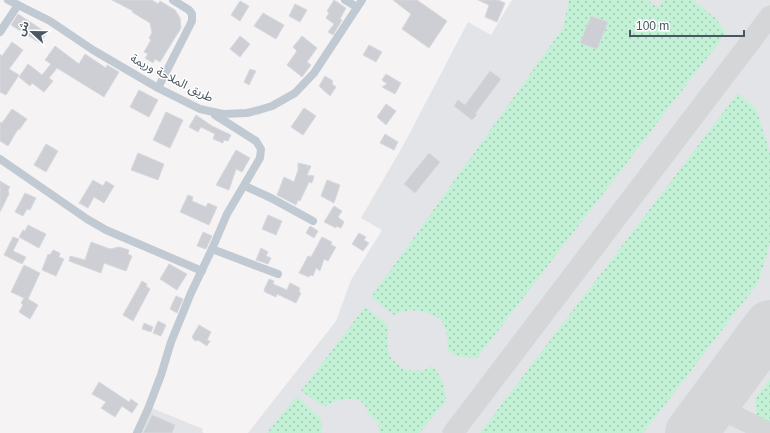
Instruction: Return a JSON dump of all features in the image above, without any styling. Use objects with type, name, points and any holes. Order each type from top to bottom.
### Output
[{"type":"street","name":"طريق الملاحة وريمة","points":[[8,0],[50,21],[93,50],[158,88],[200,109],[212,113],[235,114],[272,106],[295,93],[314,73],[359,4]]},
{"type":"street","points":[[158,88],[192,21],[192,14],[189,10],[173,0]]},
{"type":"street","points":[[345,0],[359,4]]},
{"type":"street","points":[[0,32],[18,5]]},
{"type":"street","points":[[137,433],[161,376],[170,342],[190,293],[202,271],[227,214],[245,186],[260,158],[260,146],[256,141],[212,113]]},
{"type":"street","points":[[0,159],[87,219],[106,230],[202,271]]},
{"type":"street","points":[[245,186],[271,198],[313,221]]},
{"type":"street","points":[[212,249],[278,274]]},
{"type":"shaded area","points":[[512,0],[770,0],[770,433],[248,433],[336,321],[351,280],[382,230],[361,218],[404,144],[468,22],[491,35]]},
{"type":"shaded area","points":[[149,407],[203,429],[202,432],[204,433],[138,433]]},
{"type":"green space","points":[[569,0],[647,0],[658,8],[663,0],[693,0],[715,18],[726,33],[477,358],[455,356],[448,350],[446,329],[441,319],[423,312],[412,310],[394,315],[371,297],[563,28]]},
{"type":"green space","points":[[738,93],[756,109],[770,153],[770,243],[758,283],[643,433],[480,433]]},
{"type":"green space","points":[[365,307],[388,325],[387,342],[390,357],[404,370],[423,371],[432,366],[439,374],[443,382],[446,401],[419,433],[380,433],[378,422],[369,414],[364,404],[359,400],[343,399],[324,407],[301,391]]},
{"type":"green space","points":[[770,379],[770,428],[765,426],[759,420],[756,413],[755,399]]},
{"type":"green space","points":[[297,396],[322,420],[321,433],[267,433]]},
{"type":"building","points":[[112,0],[152,0],[158,4],[160,1],[175,10],[180,18],[181,28],[160,62],[155,59],[153,63],[145,58],[148,54],[144,52],[151,40],[149,38],[152,33],[150,23],[132,12],[133,11]]},
{"type":"building","points":[[334,0],[346,8],[340,19],[342,20],[333,35],[328,32],[334,24],[326,18],[329,13],[327,11]]},
{"type":"building","points":[[393,0],[417,0],[447,21],[429,48],[402,29],[411,14]]},
{"type":"building","points":[[478,0],[498,0],[505,3],[497,22],[485,17],[489,5]]},
{"type":"building","points":[[240,1],[249,6],[240,21],[231,15]]},
{"type":"building","points":[[295,4],[307,10],[300,22],[289,16]]},
{"type":"building","points":[[263,13],[284,25],[276,39],[254,26]]},
{"type":"building","points":[[18,14],[47,33],[40,43],[11,25]]},
{"type":"building","points":[[591,16],[608,22],[597,49],[580,43]]},
{"type":"building","points":[[240,36],[250,44],[240,57],[230,49]]},
{"type":"building","points":[[302,36],[317,48],[307,62],[311,65],[302,77],[287,65],[297,51],[293,47]]},
{"type":"building","points":[[12,42],[23,50],[9,69],[19,75],[6,95],[0,92],[0,54],[2,56]]},
{"type":"building","points":[[369,45],[382,52],[376,62],[363,55]]},
{"type":"building","points":[[55,46],[79,64],[85,54],[106,68],[107,65],[119,72],[104,97],[57,68],[49,78],[53,81],[44,92],[32,83],[30,86],[19,77],[28,64],[42,75],[51,64],[45,60]]},
{"type":"building","points":[[250,69],[256,71],[249,85],[244,82]]},
{"type":"building","points":[[490,71],[501,79],[472,120],[454,106],[458,100],[465,105]]},
{"type":"building","points":[[386,74],[401,83],[395,94],[382,87],[387,84],[382,80]]},
{"type":"building","points":[[325,76],[333,81],[332,84],[336,87],[330,96],[319,86]]},
{"type":"building","points":[[139,90],[158,100],[149,117],[130,107]]},
{"type":"building","points":[[386,104],[396,111],[386,125],[377,117]]},
{"type":"building","points":[[304,108],[316,116],[303,135],[291,127]]},
{"type":"building","points":[[12,109],[27,119],[19,130],[18,129],[8,146],[0,141],[0,122],[2,123]]},
{"type":"building","points":[[166,112],[183,120],[170,148],[153,140]]},
{"type":"building","points":[[196,115],[212,126],[231,135],[228,141],[224,140],[223,143],[213,139],[215,134],[201,127],[198,132],[189,127]]},
{"type":"building","points":[[385,134],[398,142],[394,150],[380,143]]},
{"type":"building","points":[[46,144],[58,151],[46,172],[34,165]]},
{"type":"building","points":[[236,150],[250,158],[242,172],[236,169],[229,190],[216,185]]},
{"type":"building","points":[[138,153],[164,164],[158,180],[131,170]]},
{"type":"building","points":[[429,153],[440,162],[415,193],[404,184]]},
{"type":"building","points":[[298,163],[311,166],[307,175],[314,176],[312,183],[309,182],[300,201],[298,200],[296,205],[277,195],[284,177],[294,182],[298,170]]},
{"type":"building","points":[[93,180],[103,186],[106,181],[114,186],[104,203],[94,197],[88,208],[79,203]]},
{"type":"building","points":[[327,180],[340,185],[334,203],[321,196]]},
{"type":"building","points":[[0,181],[10,187],[8,190],[9,194],[0,212]]},
{"type":"building","points":[[25,193],[36,198],[30,210],[27,209],[23,216],[15,212]]},
{"type":"building","points":[[188,195],[193,197],[192,201],[206,207],[208,203],[217,207],[209,225],[180,212]]},
{"type":"building","points":[[334,206],[342,211],[338,217],[344,222],[341,228],[336,226],[336,228],[324,222]]},
{"type":"building","points":[[268,215],[282,221],[276,235],[262,229]]},
{"type":"building","points":[[28,225],[46,234],[39,248],[19,237]]},
{"type":"building","points":[[310,226],[318,231],[314,238],[306,233]]},
{"type":"building","points":[[203,232],[212,236],[206,249],[197,246]]},
{"type":"building","points":[[359,233],[366,237],[364,240],[369,243],[363,251],[352,244]]},
{"type":"building","points":[[13,237],[19,239],[13,251],[26,257],[22,264],[4,255]]},
{"type":"building","points":[[322,237],[332,242],[331,245],[336,247],[328,261],[324,259],[320,271],[316,268],[313,276],[310,275],[309,277],[299,273],[308,256],[311,257]]},
{"type":"building","points":[[91,242],[110,249],[119,247],[129,250],[128,254],[132,256],[126,271],[104,263],[101,273],[69,261],[70,256],[85,260]]},
{"type":"building","points":[[261,248],[268,252],[266,256],[271,258],[268,264],[256,260]]},
{"type":"building","points":[[53,250],[60,253],[59,257],[64,259],[56,276],[42,270],[48,254],[50,255]]},
{"type":"building","points":[[169,264],[187,274],[177,290],[160,279]]},
{"type":"building","points":[[24,265],[40,273],[28,299],[38,305],[30,319],[19,312],[23,305],[21,303],[24,298],[11,292]]},
{"type":"building","points":[[269,279],[274,281],[273,284],[287,290],[290,283],[300,288],[299,292],[301,293],[296,303],[277,294],[276,297],[265,292],[264,290]]},
{"type":"building","points":[[142,281],[147,284],[146,286],[150,289],[133,321],[123,315]]},
{"type":"building","points":[[176,296],[183,299],[177,313],[170,309]]},
{"type":"building","points":[[158,321],[166,325],[161,336],[153,333]]},
{"type":"building","points":[[144,323],[153,327],[151,332],[142,329]]},
{"type":"building","points":[[199,325],[211,332],[207,340],[210,341],[207,346],[198,340],[195,341],[192,337]]},
{"type":"building","points":[[99,382],[129,402],[131,399],[138,404],[132,413],[122,406],[115,417],[101,408],[106,402],[92,394]]},
{"type":"building","points":[[152,415],[175,425],[172,433],[143,433]]},
{"type":"taxiway","points":[[453,433],[770,16]]},
{"type":"taxiway","points":[[712,405],[770,433]]},
{"type":"runway","points":[[691,433],[770,326]]}]
